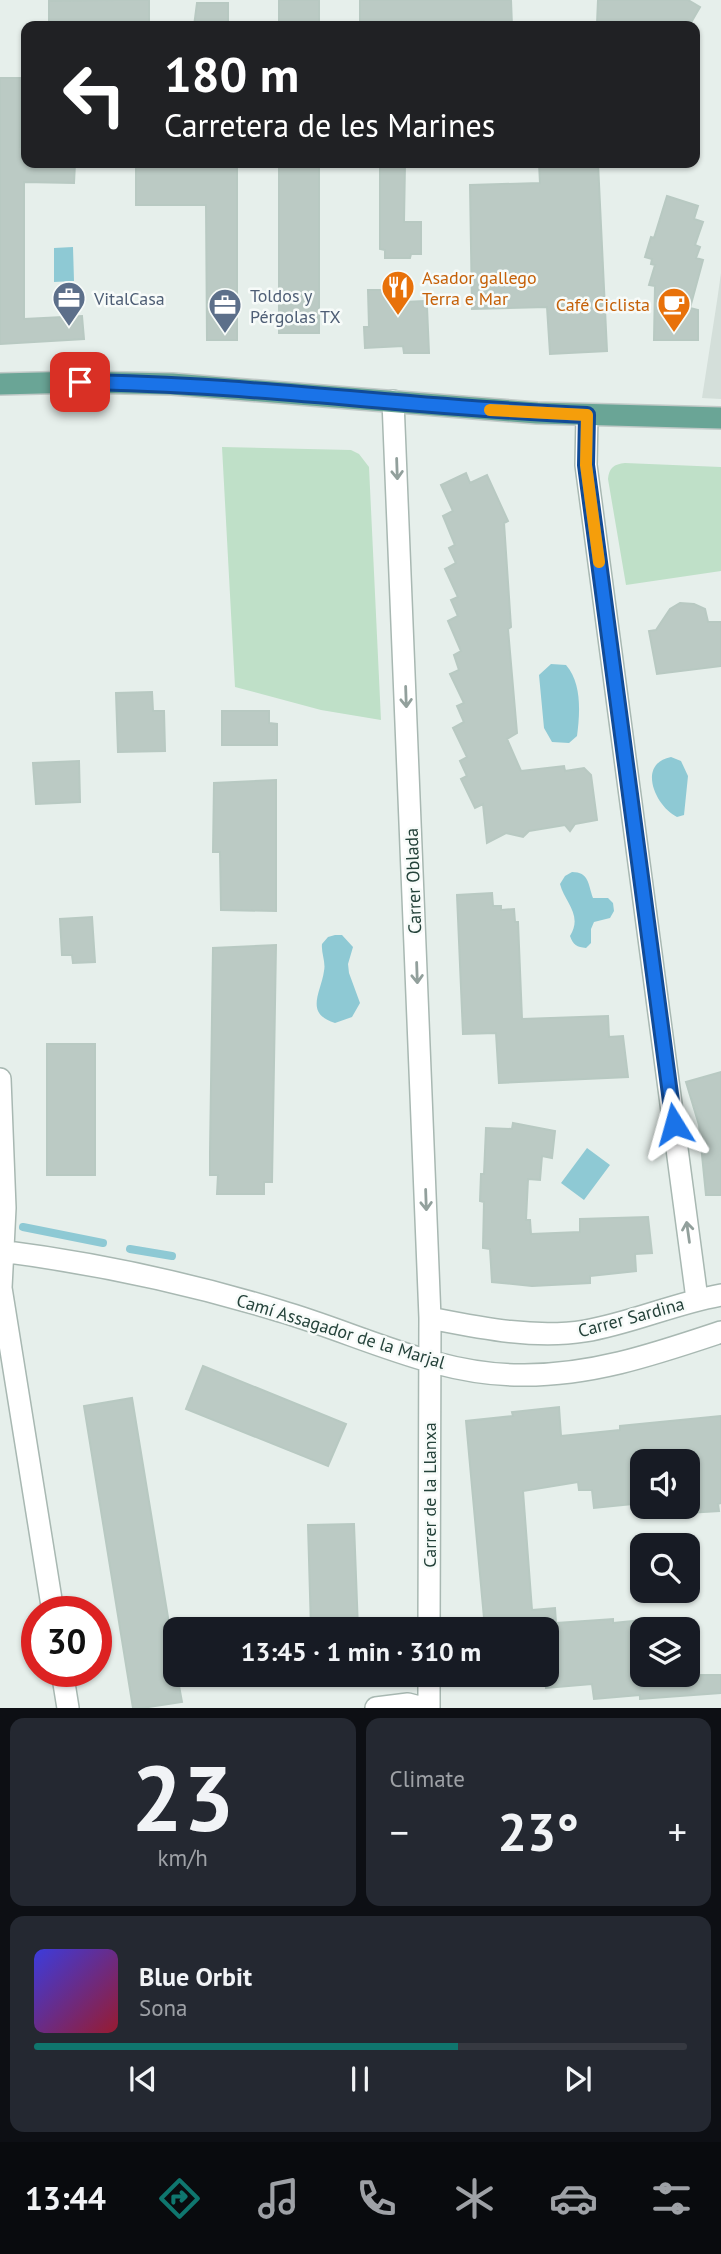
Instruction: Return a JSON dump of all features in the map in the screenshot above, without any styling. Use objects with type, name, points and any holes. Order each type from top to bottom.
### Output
[{"type":"main road","points":[[0,384],[172,384],[484,410],[721,418]]},
{"type":"street","name":"Carrer Oblada","points":[[393,401],[430,1318],[429,1361]]},
{"type":"street","name":"Carrer Sardina","points":[[430,1318],[480,1328],[560,1334],[586,1331],[644,1317],[697,1299],[586,465],[587,415]]},
{"type":"street","points":[[0,1079],[5,1208],[1,1289],[50,1596]]},
{"type":"street","name":"Camí Assagador de la Marjal","points":[[1,1251],[115,1270],[246,1301],[429,1361],[517,1375],[567,1374],[631,1360],[721,1332]]},
{"type":"street","points":[[697,1299],[721,1295]]},
{"type":"street","name":"Carrer de la Llanxa","points":[[429,1361],[429,1617]]},
{"type":"street","points":[[65,1687],[68,1708]]},
{"type":"street","points":[[429,1687],[429,1708]]},
{"type":"street","points":[[376,1708],[408,1704],[423,1708]]},
{"type":"shaded area","points":[[721,273],[721,399],[702,398],[717,301]]},
{"type":"green space","points":[[222,447],[351,450],[359,454],[369,467],[381,720],[321,710],[235,687]]},
{"type":"green space","points":[[625,463],[721,467],[721,571],[626,585],[608,479],[613,467]]},
{"type":"water","points":[[73,247],[74,281],[54,282],[54,248]]},
{"type":"water","points":[[551,664],[566,665],[575,680],[579,708],[577,736],[569,743],[552,742],[544,728],[539,675]]},
{"type":"water","points":[[671,757],[681,761],[688,776],[684,815],[677,817],[662,804],[653,786],[652,776],[660,761]]},
{"type":"water","points":[[572,872],[585,877],[593,898],[608,898],[613,903],[614,911],[610,918],[594,922],[591,943],[586,948],[576,945],[571,939],[574,915],[560,884],[565,876]]},
{"type":"water","points":[[342,935],[353,947],[348,964],[349,973],[360,1003],[352,1017],[335,1023],[320,1014],[317,1002],[324,968],[322,944],[328,937]]},
{"type":"water","points":[[587,1148],[610,1165],[584,1200],[561,1183]]},
{"type":"building","points":[[149,0],[149,21],[49,21],[49,1]]},
{"type":"building","points":[[279,0],[319,0],[319,21],[279,21]]},
{"type":"building","points":[[360,0],[511,0],[512,21],[360,21]]},
{"type":"building","points":[[598,0],[688,0],[700,7],[692,21],[597,21]]},
{"type":"building","points":[[197,3],[228,3],[228,21],[195,21]]},
{"type":"building","points":[[0,78],[21,78],[21,168],[75,168],[74,183],[24,182],[24,319],[82,316],[84,339],[0,344]]},
{"type":"building","points":[[136,168],[237,168],[237,340],[207,340],[206,205],[136,205]]},
{"type":"building","points":[[279,168],[319,168],[319,333],[279,333]]},
{"type":"building","points":[[380,168],[405,168],[404,222],[421,222],[421,254],[411,254],[410,258],[385,258],[385,250],[380,249]]},
{"type":"building","points":[[539,168],[598,168],[607,351],[550,354],[547,307],[472,309],[470,185],[540,183]]},
{"type":"building","points":[[667,196],[698,206],[694,219],[703,222],[695,245],[700,247],[696,258],[703,260],[690,308],[698,310],[698,340],[654,340],[655,286],[649,285],[655,265],[651,264],[652,259],[645,257]]},
{"type":"building","name":"Asador gallego Terra e Mar","points":[[368,290],[404,290],[404,302],[424,301],[423,307],[427,307],[429,353],[404,353],[403,346],[365,348],[364,327],[369,327]]},
{"type":"building","points":[[466,473],[470,483],[487,475],[508,521],[504,523],[511,627],[508,629],[517,733],[507,739],[521,771],[564,766],[565,771],[584,768],[591,775],[597,820],[575,824],[570,831],[565,825],[529,831],[523,837],[506,833],[487,843],[483,804],[475,808],[461,779],[467,776],[460,761],[467,757],[453,728],[464,722],[457,706],[464,703],[450,674],[459,670],[454,655],[461,651],[448,621],[458,616],[451,600],[458,597],[445,569],[456,563],[449,548],[455,545],[443,516],[453,511],[441,485]]},
{"type":"building","points":[[680,603],[694,604],[705,609],[708,622],[721,622],[721,666],[657,674],[649,631],[656,630],[670,609]]},
{"type":"building","points":[[152,692],[153,711],[164,711],[165,751],[118,752],[116,693]]},
{"type":"building","points":[[222,711],[269,711],[269,723],[277,724],[277,745],[222,745]]},
{"type":"building","points":[[79,761],[80,802],[36,804],[33,763]]},
{"type":"building","points":[[276,780],[276,911],[221,910],[220,852],[213,852],[214,783]]},
{"type":"building","points":[[492,893],[493,906],[501,906],[501,910],[514,909],[515,922],[518,922],[522,1019],[608,1016],[609,1037],[623,1036],[628,1077],[499,1083],[496,1033],[463,1034],[457,895]]},
{"type":"building","points":[[92,917],[95,962],[73,963],[72,955],[62,955],[60,919]]},
{"type":"building","points":[[276,945],[272,1182],[264,1182],[264,1194],[217,1194],[218,1175],[210,1175],[213,948]]},
{"type":"building","points":[[47,1044],[95,1044],[95,1175],[47,1175]]},
{"type":"building","points":[[721,1072],[721,1195],[706,1195],[699,1125],[686,1082]]},
{"type":"building","points":[[513,1123],[555,1131],[552,1158],[542,1156],[540,1180],[528,1179],[526,1220],[530,1220],[531,1234],[580,1232],[580,1219],[648,1217],[652,1253],[635,1254],[636,1271],[590,1276],[590,1283],[532,1286],[492,1282],[490,1249],[483,1248],[484,1202],[480,1201],[486,1128],[512,1129]]},
{"type":"building","points":[[203,1366],[346,1424],[328,1466],[186,1409]]},
{"type":"building","points":[[132,1398],[168,1617],[163,1617],[163,1687],[179,1687],[182,1702],[133,1708],[84,1406]]},
{"type":"building","points":[[559,1407],[561,1436],[620,1430],[620,1426],[721,1416],[719,1511],[700,1512],[700,1449],[630,1449],[630,1504],[594,1508],[592,1490],[579,1490],[578,1482],[523,1491],[532,1610],[555,1608],[556,1617],[484,1617],[466,1421],[513,1416],[512,1412]]},
{"type":"building","points":[[354,1524],[358,1617],[311,1617],[308,1525]]},
{"type":"building","points":[[613,1619],[613,1623],[630,1621],[630,1687],[700,1687],[700,1675],[721,1675],[721,1693],[640,1699],[640,1695],[594,1699],[592,1684],[559,1687],[559,1623]]},
{"type":"waterway","points":[[23,1227],[103,1243]]},
{"type":"waterway","points":[[130,1249],[172,1256]]},
{"type":"slow traffic","points":[[490,410],[587,415],[586,465],[599,562]]},
{"type":"place","name":"Asador gallego Terra e Mar","points":[[398,317]]},
{"type":"place","name":"VitalCasa","points":[[69,328]]},
{"type":"place","name":"Café Ciclista","points":[[674,334]]},
{"type":"place","name":"Toldos y Pérgolas TX","points":[[225,335]]},
{"type":"route","points":[[80,382],[193,385],[484,410],[587,415],[586,465],[674,1124]]}]
